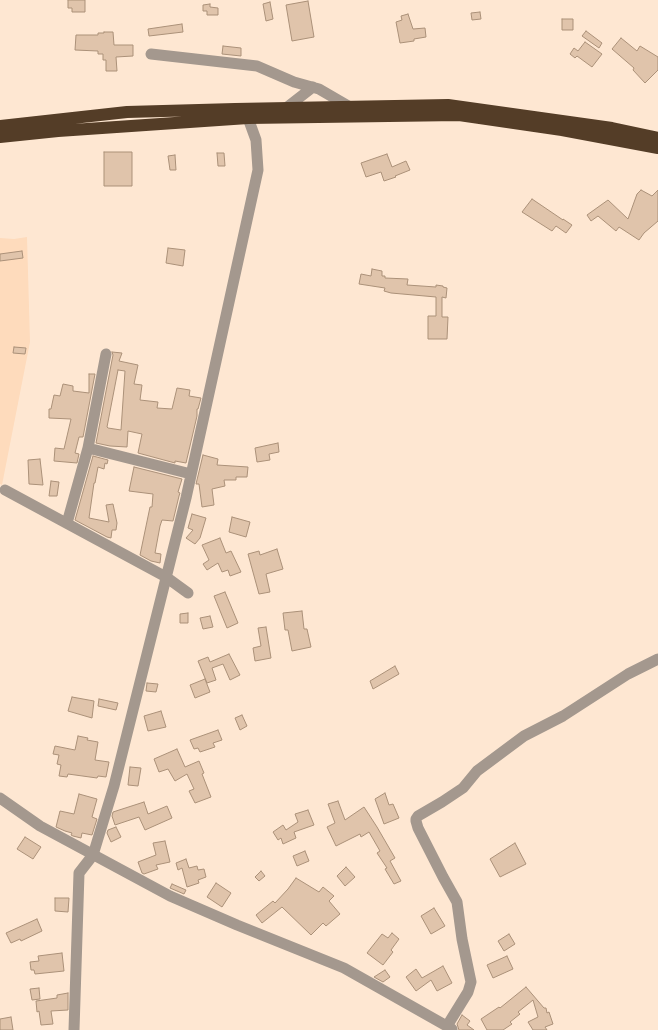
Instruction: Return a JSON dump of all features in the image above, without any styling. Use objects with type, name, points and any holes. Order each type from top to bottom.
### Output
[{"type":"highway","points":[[0,126],[127,112],[448,105],[612,128],[658,138]]},
{"type":"highway","points":[[0,137],[58,131],[248,118],[458,115],[562,130],[658,148]]},
{"type":"street","points":[[151,54],[249,64],[265,69],[299,84],[313,86],[350,107]]},
{"type":"street","points":[[286,108],[313,86]]},
{"type":"street","points":[[74,1030],[80,873],[93,854],[114,786],[191,474],[258,170],[256,140],[248,118]]},
{"type":"street","points":[[67,523],[88,448],[106,354]]},
{"type":"street","points":[[88,448],[191,474]]},
{"type":"street","points":[[5,490],[166,577],[188,593]]},
{"type":"street","points":[[0,798],[40,826],[170,896],[344,968],[450,1028],[468,992],[471,982],[462,939],[457,902],[422,835],[416,818],[463,788],[477,771],[524,736],[563,716],[628,674],[658,659]]},
{"type":"shaded area","points":[[27,237],[30,342],[2,485],[0,484],[0,238],[14,239]]},
{"type":"building","points":[[68,0],[85,0],[85,12],[72,12],[72,8],[68,8]]},
{"type":"building","points":[[308,1],[314,37],[292,41],[286,5]]},
{"type":"building","points":[[270,2],[273,19],[266,21],[263,4]]},
{"type":"building","points":[[210,4],[210,7],[218,8],[218,15],[207,15],[207,11],[203,11],[203,5]]},
{"type":"building","points":[[480,12],[481,19],[472,20],[471,13]]},
{"type":"building","points":[[408,14],[413,29],[425,28],[426,37],[400,43],[396,22],[402,20],[401,16]]},
{"type":"building","points":[[562,19],[573,19],[573,30],[562,30]]},
{"type":"building","points":[[182,24],[183,32],[149,36],[148,29]]},
{"type":"building","points":[[586,31],[602,43],[599,48],[582,36]]},
{"type":"building","points":[[113,32],[114,45],[133,45],[133,56],[116,57],[117,71],[106,71],[106,60],[103,60],[103,54],[98,54],[98,51],[75,50],[76,35],[98,35],[98,33]]},
{"type":"building","points":[[621,38],[637,51],[640,46],[658,57],[658,70],[645,83],[633,70],[634,68],[612,49]]},
{"type":"building","points":[[585,42],[602,54],[592,67],[577,56],[575,58],[570,54],[574,48],[578,51]]},
{"type":"building","points":[[223,46],[241,48],[241,56],[222,54]]},
{"type":"building","points":[[104,152],[132,152],[132,186],[104,186]]},
{"type":"building","points":[[217,153],[224,153],[225,166],[218,166]]},
{"type":"building","points":[[387,154],[392,167],[406,161],[410,170],[384,181],[381,172],[366,177],[361,163]]},
{"type":"building","points":[[175,155],[176,170],[170,170],[168,156]]},
{"type":"building","points":[[641,190],[652,196],[658,190],[658,221],[644,233],[639,240],[619,227],[616,231],[598,216],[591,221],[587,215],[608,200],[628,219],[637,194]]},
{"type":"building","points":[[532,199],[572,225],[566,233],[556,226],[552,231],[522,212]]},
{"type":"building","points":[[168,248],[185,250],[183,266],[166,263]]},
{"type":"building","points":[[22,251],[23,258],[0,261],[0,254]]},
{"type":"building","points":[[372,269],[382,271],[382,276],[385,276],[385,278],[408,279],[407,285],[436,287],[436,285],[447,288],[446,298],[442,297],[442,317],[448,317],[447,339],[428,339],[428,316],[436,316],[436,297],[391,293],[384,291],[385,288],[359,284],[361,274],[371,276]]},
{"type":"building","points":[[14,347],[26,348],[25,354],[13,353]]},
{"type":"building","points":[[112,352],[122,353],[119,361],[138,365],[134,384],[142,385],[140,400],[158,402],[157,408],[172,409],[177,388],[190,390],[189,396],[201,398],[197,409],[197,416],[186,463],[175,461],[175,463],[138,453],[142,434],[128,431],[127,447],[96,443],[113,355]],"holes":[[[118,370],[125,371],[121,430],[108,428]]]},
{"type":"building","points":[[89,374],[95,374],[83,437],[79,437],[75,453],[79,454],[77,463],[54,461],[55,448],[64,449],[71,419],[49,418],[49,409],[51,409],[54,395],[60,396],[63,384],[73,386],[73,391],[89,393]]},
{"type":"building","points":[[278,443],[279,452],[269,454],[270,460],[257,462],[255,448]]},
{"type":"building","points":[[203,455],[218,459],[217,465],[248,467],[247,477],[236,477],[236,480],[224,480],[225,486],[212,489],[214,505],[202,507],[199,484],[196,484]]},
{"type":"building","points":[[93,456],[108,460],[107,464],[105,463],[104,469],[98,467],[89,518],[109,522],[106,505],[113,504],[117,523],[116,530],[112,530],[111,538],[75,520]]},
{"type":"building","points":[[40,459],[43,485],[29,484],[28,460]]},
{"type":"building","points":[[134,467],[182,479],[173,521],[162,520],[160,526],[155,553],[161,554],[160,563],[151,561],[140,555],[150,507],[152,507],[153,494],[129,491]]},
{"type":"building","points":[[51,481],[59,482],[57,496],[49,496]]},
{"type":"building","points":[[192,514],[206,518],[200,538],[195,544],[186,538],[193,530],[188,528]]},
{"type":"building","points":[[232,517],[250,522],[246,537],[229,532]]},
{"type":"building","points":[[220,538],[226,553],[231,551],[241,572],[230,576],[228,570],[222,572],[218,563],[207,570],[203,564],[209,560],[202,545]]},
{"type":"building","points":[[277,549],[283,569],[266,574],[270,592],[259,594],[248,554],[259,551],[260,555]]},
{"type":"building","points":[[225,592],[238,623],[227,628],[214,596]]},
{"type":"building","points":[[302,611],[304,629],[307,629],[311,647],[292,651],[288,630],[285,630],[283,613]]},
{"type":"building","points":[[188,613],[188,623],[180,623],[180,614]]},
{"type":"building","points":[[210,616],[213,627],[203,629],[200,618]]},
{"type":"building","points":[[266,627],[271,658],[255,661],[253,648],[261,646],[258,628]]},
{"type":"building","points":[[229,654],[240,675],[230,680],[223,664],[212,668],[216,680],[207,683],[198,661],[208,657],[210,662]]},
{"type":"building","points":[[395,666],[399,674],[373,689],[370,681]]},
{"type":"building","points":[[205,679],[210,692],[195,698],[190,685]]},
{"type":"building","points":[[147,683],[158,684],[156,692],[146,691]]},
{"type":"building","points":[[72,697],[94,701],[92,718],[68,711]]},
{"type":"building","points":[[99,699],[118,703],[116,710],[98,706]]},
{"type":"building","points":[[161,711],[166,727],[148,731],[144,716]]},
{"type":"building","points":[[242,715],[247,726],[240,730],[235,718]]},
{"type":"building","points":[[218,730],[222,740],[213,743],[215,747],[200,752],[198,748],[194,749],[190,740]]},
{"type":"building","points":[[78,736],[88,738],[87,740],[98,742],[95,760],[109,762],[106,777],[98,776],[97,778],[68,774],[67,777],[59,776],[61,765],[57,764],[59,755],[53,754],[55,746],[75,750]]},
{"type":"building","points":[[177,749],[185,767],[199,761],[204,773],[202,774],[211,797],[195,803],[189,791],[194,789],[187,774],[175,781],[168,769],[159,772],[154,759]]},
{"type":"building","points":[[130,767],[141,768],[138,786],[128,785]]},
{"type":"building","points":[[385,793],[389,805],[393,804],[399,818],[384,824],[375,799]]},
{"type":"building","points":[[79,794],[97,799],[92,817],[97,819],[92,835],[82,833],[81,838],[73,836],[71,835],[72,833],[56,827],[60,811],[74,814]]},
{"type":"building","points":[[338,801],[345,820],[364,807],[395,858],[390,861],[401,881],[394,884],[385,869],[387,868],[377,853],[380,851],[369,832],[361,837],[360,834],[336,846],[327,827],[335,823],[328,804]]},
{"type":"building","points":[[144,802],[148,814],[167,806],[172,818],[145,830],[139,817],[115,825],[112,816],[113,812]]},
{"type":"building","points":[[308,810],[314,825],[294,832],[296,838],[283,844],[281,838],[278,840],[273,832],[283,825],[286,830],[298,822],[295,814]]},
{"type":"building","points":[[116,827],[121,837],[111,842],[107,833],[108,830]]},
{"type":"building","points":[[25,837],[41,847],[33,859],[17,849]]},
{"type":"building","points":[[165,841],[170,862],[156,865],[158,869],[144,874],[142,873],[138,862],[156,855],[153,843]]},
{"type":"building","points":[[515,843],[526,864],[500,877],[490,859]]},
{"type":"building","points":[[305,851],[309,861],[297,866],[293,856]]},
{"type":"building","points":[[186,859],[189,868],[197,866],[198,870],[204,869],[206,877],[198,880],[199,883],[187,887],[182,868],[178,870],[176,863]]},
{"type":"building","points":[[346,867],[355,877],[345,886],[337,876]]},
{"type":"building","points":[[261,871],[265,876],[259,881],[255,877]]},
{"type":"building","points":[[296,878],[319,892],[323,887],[334,896],[329,901],[340,914],[326,926],[323,923],[311,935],[282,907],[262,923],[256,915],[273,901],[275,903]]},
{"type":"building","points":[[216,883],[231,893],[222,907],[207,897]]},
{"type":"building","points":[[172,884],[186,890],[184,894],[170,888]]},
{"type":"building","points":[[55,898],[69,898],[68,912],[55,911]]},
{"type":"building","points":[[434,908],[445,926],[431,934],[421,916]]},
{"type":"building","points":[[37,919],[42,931],[21,941],[20,939],[11,943],[6,933]]},
{"type":"building","points":[[392,933],[399,939],[391,950],[393,952],[383,965],[367,953],[382,934],[388,938]]},
{"type":"building","points":[[509,934],[515,944],[504,951],[498,941]]},
{"type":"building","points":[[62,953],[64,971],[35,974],[34,970],[31,970],[30,962],[39,961],[38,956]]},
{"type":"building","points":[[507,956],[513,969],[493,978],[487,965]]},
{"type":"building","points":[[443,966],[452,983],[437,991],[431,980],[416,991],[406,977],[416,969],[422,978]]},
{"type":"building","points":[[385,970],[390,977],[383,982],[374,977]]},
{"type":"building","points":[[526,987],[544,1008],[546,1008],[547,1013],[549,1012],[553,1024],[545,1027],[547,1030],[533,1030],[528,1022],[538,1017],[533,1000],[518,1012],[520,1014],[510,1022],[512,1024],[503,1030],[487,1030],[481,1019],[499,1007],[500,1008]]},
{"type":"building","points":[[39,988],[40,999],[32,1000],[30,989]]},
{"type":"building","points":[[68,993],[68,1010],[51,1011],[53,1024],[41,1025],[39,1011],[37,1012],[36,1001],[57,998],[57,995]]},
{"type":"building","points":[[462,1015],[470,1021],[467,1025],[474,1030],[459,1030],[457,1024]]},
{"type":"building","points":[[11,1017],[13,1030],[0,1030],[0,1019]]}]
